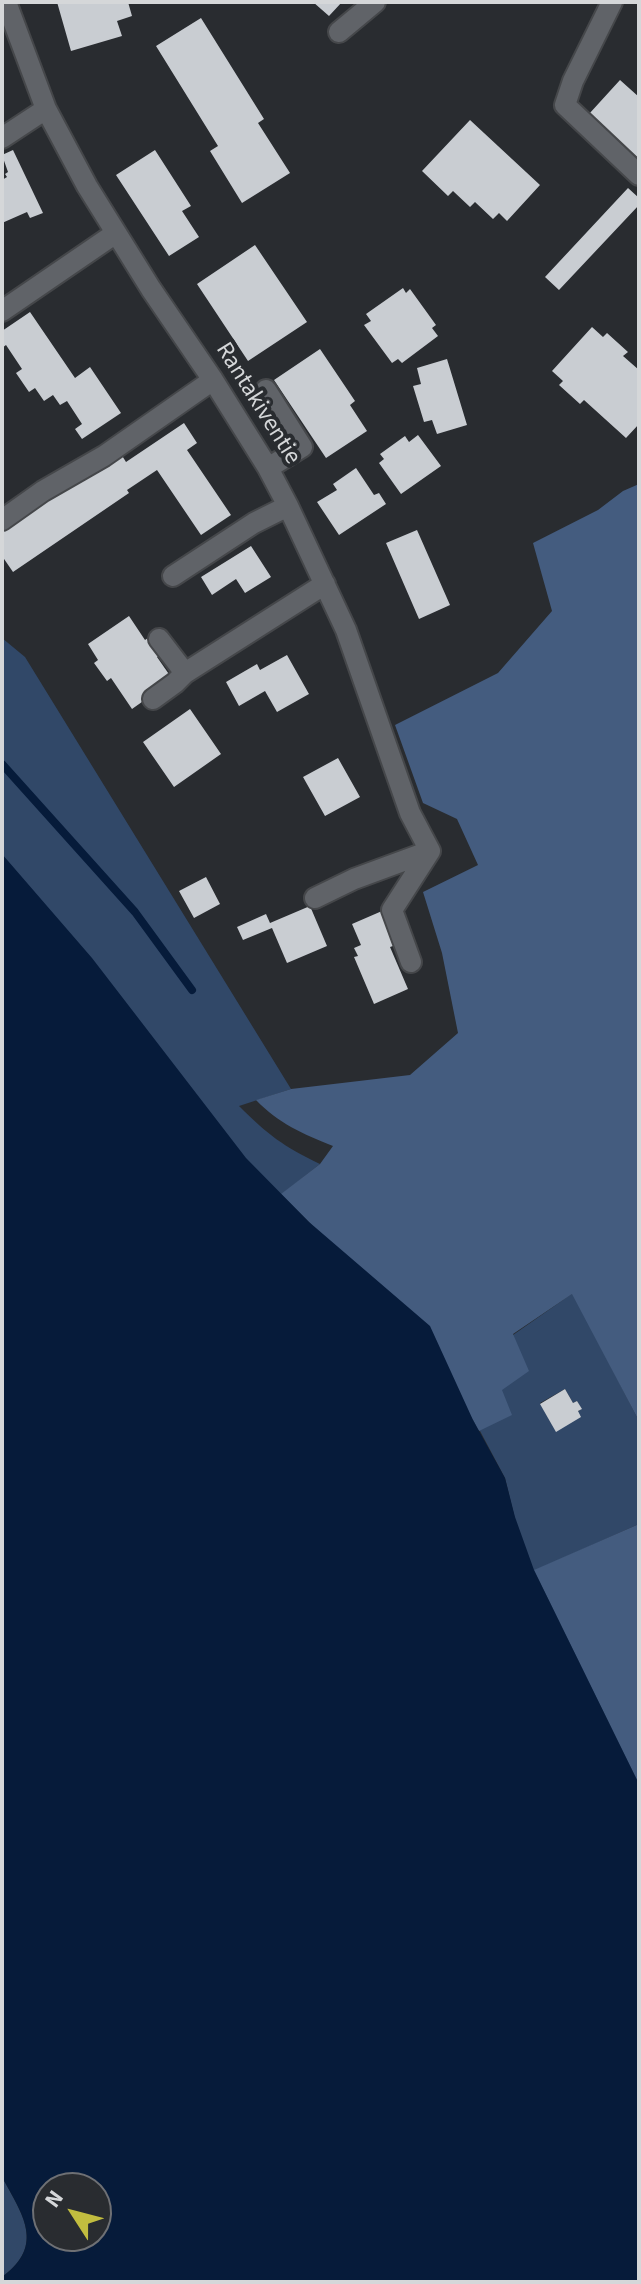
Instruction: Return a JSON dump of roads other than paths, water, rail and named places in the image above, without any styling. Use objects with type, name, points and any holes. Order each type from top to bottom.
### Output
[{"type":"street","name":"Rantakiventie","points":[[6,2],[46,109],[87,186],[151,289],[213,380],[288,506],[346,630],[410,813],[430,851]]},
{"type":"street","points":[[339,32],[375,2]]},
{"type":"street","points":[[612,2],[573,81],[565,105],[639,175]]},
{"type":"street","points":[[2,138],[46,109]]},
{"type":"street","points":[[2,311],[116,233]]},
{"type":"street","points":[[2,520],[43,491],[104,456],[213,380]]},
{"type":"street","points":[[266,390],[307,456],[268,468]]},
{"type":"street","points":[[173,576],[254,523],[288,506]]},
{"type":"street","points":[[153,699],[185,673],[325,584]]},
{"type":"street","points":[[159,639],[185,673]]},
{"type":"street","points":[[315,898],[354,879],[430,851]]},
{"type":"street","points":[[411,962],[392,910],[430,851]]},
{"type":"waterway","points":[[2,764],[135,912],[192,990]]}]
